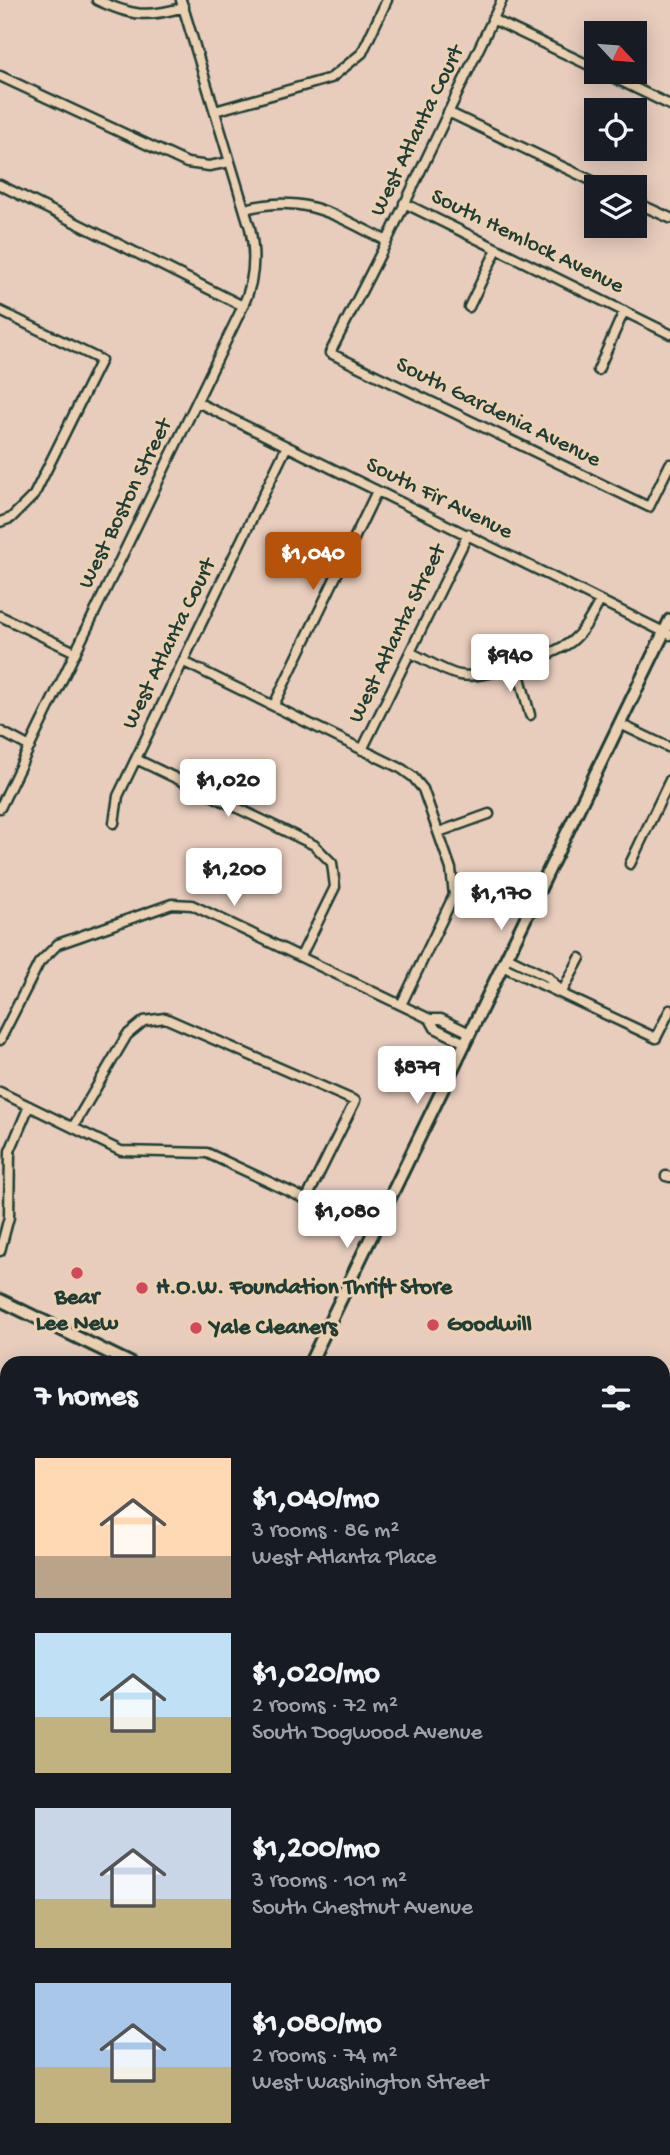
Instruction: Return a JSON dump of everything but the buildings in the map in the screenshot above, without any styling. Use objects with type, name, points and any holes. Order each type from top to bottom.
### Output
[{"type":"main road","points":[[313,1356],[620,724],[667,633],[670,621]]},
{"type":"main road","points":[[0,1300],[116,1356]]},
{"type":"street","points":[[97,0],[129,14],[138,15],[158,14],[182,4]]},
{"type":"street","points":[[215,111],[331,78],[362,53],[387,0]]},
{"type":"street","name":"West Atlanta Court","points":[[330,354],[502,0]]},
{"type":"street","name":"West Boston Street","points":[[0,808],[249,293],[254,244],[182,4]]},
{"type":"street","points":[[492,19],[584,63]]},
{"type":"street","points":[[0,76],[187,163],[209,166],[230,162]]},
{"type":"street","points":[[628,84],[670,104]]},
{"type":"street","points":[[449,112],[584,176]]},
{"type":"street","points":[[0,185],[243,306]]},
{"type":"street","points":[[245,209],[272,203],[302,204],[333,214],[387,241]]},
{"type":"street","name":"South Hemlock Avenue","points":[[404,203],[670,334]]},
{"type":"street","points":[[647,207],[670,218]]},
{"type":"street","points":[[469,307],[497,249]]},
{"type":"street","points":[[0,310],[102,360],[34,495],[11,518],[0,522]]},
{"type":"street","points":[[598,370],[624,311]]},
{"type":"street","name":"South Gardenia Avenue","points":[[330,354],[649,507],[670,464]]},
{"type":"street","name":"South Fir Avenue","points":[[197,402],[667,633]]},
{"type":"street","name":"West Atlanta Court","points":[[114,823],[118,796],[287,446]]},
{"type":"street","points":[[274,705],[377,491]]},
{"type":"street","name":"West Atlanta Street","points":[[362,750],[468,534]]},
{"type":"street","points":[[411,653],[460,675],[517,666],[571,642],[585,628],[600,601]]},
{"type":"street","points":[[0,616],[75,652]]},
{"type":"street","points":[[184,662],[396,766],[414,777],[423,789],[451,869],[454,895],[401,1005]]},
{"type":"street","points":[[517,666],[530,715]]},
{"type":"street","points":[[620,724],[670,748]]},
{"type":"street","points":[[0,732],[30,747]]},
{"type":"street","points":[[136,759],[314,845],[332,863],[335,887],[301,956]]},
{"type":"street","points":[[630,864],[670,780]]},
{"type":"street","points":[[439,832],[489,814]]},
{"type":"street","points":[[0,1040],[39,963],[58,944],[172,904],[192,905],[430,1019],[440,1019],[468,1038]]},
{"type":"street","points":[[562,992],[580,958]]},
{"type":"street","points":[[505,961],[548,977],[562,992],[656,1038],[670,1010]]},
{"type":"street","points":[[72,1127],[127,1035],[144,1021],[165,1018],[355,1101],[307,1198]]},
{"type":"street","points":[[0,1092],[121,1151],[206,1153],[374,1231]]},
{"type":"street","points":[[0,1251],[9,1217],[10,1151],[29,1106]]},
{"type":"street","points":[[0,1178],[10,1178]]},
{"type":"place","name":"Bear Lee New","points":[[77,1273]]},
{"type":"place","name":"H.O.W. Foundation Thrift Store","points":[[142,1288]]},
{"type":"place","name":"Goodwill","points":[[433,1325]]},
{"type":"place","name":"Yale Cleaners","points":[[196,1328]]}]
